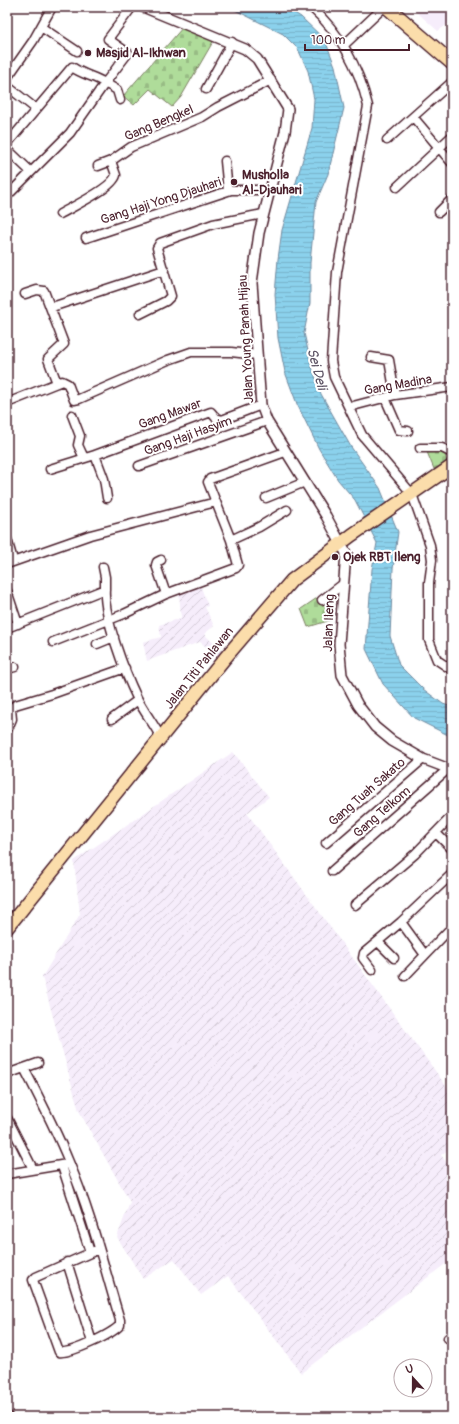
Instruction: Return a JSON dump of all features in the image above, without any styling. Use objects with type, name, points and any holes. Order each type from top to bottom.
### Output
[{"type":"highway","points":[[387,7],[452,63]]},
{"type":"highway","points":[[400,7],[452,52]]},
{"type":"main road","name":"Jalan Titi Pahlawan","points":[[7,928],[225,658],[292,580],[352,535],[452,466]]},
{"type":"street","points":[[7,78],[41,28],[52,7]]},
{"type":"street","points":[[7,196],[30,171],[70,133],[128,53],[108,39],[132,7]]},
{"type":"street","name":"Jalan Young Panah Hijau","points":[[143,7],[232,42],[245,49],[257,59],[288,109],[286,132],[263,214],[252,283],[261,405],[267,421],[341,543]]},
{"type":"street","points":[[311,7],[323,18],[344,45],[363,87],[368,106],[337,272],[331,354],[334,377],[362,435],[370,442],[412,494],[430,545],[432,560],[429,583],[429,640],[437,660],[452,670]]},
{"type":"street","points":[[344,45],[384,7]]},
{"type":"street","points":[[41,28],[77,51]]},
{"type":"street","points":[[206,89],[232,42]]},
{"type":"street","points":[[7,144],[72,67],[81,74],[93,76],[117,90],[120,100]]},
{"type":"street","name":"Gang Bengkel","points":[[98,166],[111,161],[131,146],[202,117],[218,107],[271,80]]},
{"type":"street","points":[[387,140],[414,118],[452,82]]},
{"type":"street","points":[[7,86],[36,109]]},
{"type":"street","points":[[414,118],[452,163]]},
{"type":"street","points":[[397,187],[452,136]]},
{"type":"street","points":[[7,148],[30,171]]},
{"type":"street","points":[[60,214],[100,191],[114,180],[116,175],[111,161]]},
{"type":"street","points":[[224,162],[228,191]]},
{"type":"street","name":"Gang Haji Yong Djauhari","points":[[86,238],[228,191],[246,189],[269,190]]},
{"type":"street","points":[[439,212],[452,199]]},
{"type":"street","points":[[140,314],[170,299],[171,293],[157,248],[160,243],[213,224],[263,214]]},
{"type":"street","points":[[52,307],[164,270]]},
{"type":"street","points":[[25,294],[37,290],[44,291],[52,307],[64,344],[48,359],[57,383]]},
{"type":"street","points":[[7,403],[57,383],[65,382],[68,384],[72,397],[76,400],[168,360],[191,352],[232,352],[257,355]]},
{"type":"street","points":[[371,357],[389,360],[394,395]]},
{"type":"street","name":"Gang Madina","points":[[349,407],[394,395],[452,387]]},
{"type":"street","points":[[385,398],[399,430],[408,431]]},
{"type":"street","name":"Gang Mawar","points":[[50,469],[94,455],[211,412],[216,418],[222,420],[261,405]]},
{"type":"street","points":[[72,415],[80,436],[78,445],[84,458]]},
{"type":"street","name":"Gang Haji Hasyim","points":[[139,466],[267,421]]},
{"type":"street","points":[[420,448],[442,448],[452,453]]},
{"type":"street","points":[[53,642],[124,614],[166,594],[236,568],[238,565],[231,540],[208,482],[210,479],[285,452]]},
{"type":"street","points":[[94,455],[104,479],[107,498]]},
{"type":"street","points":[[266,498],[305,482]]},
{"type":"street","points":[[7,539],[10,562],[90,535],[216,502]]},
{"type":"street","points":[[231,540],[259,527],[286,510]]},
{"type":"street","name":"Jalan Ileng","points":[[341,543],[346,553],[339,644],[342,675],[358,705],[375,727],[392,741],[423,759],[450,770]]},
{"type":"street","points":[[161,560],[157,562],[156,565],[166,594]]},
{"type":"street","points":[[103,567],[105,577],[104,589],[114,637],[125,668],[138,700],[163,736]]},
{"type":"street","points":[[322,600],[343,584]]},
{"type":"street","points":[[7,628],[104,589]]},
{"type":"street","points":[[7,591],[18,624]]},
{"type":"street","points":[[97,644],[114,637]]},
{"type":"street","points":[[7,731],[12,719],[9,709],[15,705],[26,700],[52,694],[125,668]]},
{"type":"street","points":[[112,719],[138,700]]},
{"type":"street","name":"Gang Tuah Sakato","points":[[326,843],[423,759]]},
{"type":"street","name":"Gang Telkom","points":[[332,871],[450,770]]},
{"type":"street","points":[[355,905],[436,833],[452,816]]},
{"type":"street","points":[[436,833],[452,849]]},
{"type":"street","points":[[372,970],[363,955],[402,922],[452,874]]},
{"type":"street","points":[[402,922],[424,955]]},
{"type":"street","points":[[405,976],[448,931]]},
{"type":"street","points":[[378,942],[394,958]]},
{"type":"street","points":[[7,1074],[38,1063]]},
{"type":"street","points":[[24,1068],[66,1164],[99,1249],[120,1320],[120,1325],[112,1333],[62,1353],[58,1351],[34,1284],[35,1278],[67,1262],[99,1249]]},
{"type":"street","points":[[7,1118],[33,1169]]},
{"type":"street","points":[[7,1174],[66,1164]]},
{"type":"street","points":[[66,1164],[90,1252]]},
{"type":"street","points":[[67,1262],[92,1342]]},
{"type":"shaded area","points":[[411,7],[452,7],[452,21],[438,31]]},
{"type":"shaded area","points":[[199,582],[208,606],[205,607],[214,626],[204,634],[223,652],[219,657],[200,642],[147,661],[143,642],[161,637],[159,625],[181,618],[179,592]]},
{"type":"shaded area","points":[[233,752],[269,797],[247,813],[452,1094],[452,1147],[441,1155],[452,1170],[452,1259],[301,1373],[228,1276],[201,1295],[174,1259],[143,1279],[117,1237],[130,1202],[79,1111],[42,977],[80,914],[74,861]]},
{"type":"green space","points":[[183,27],[214,40],[181,97],[172,107],[150,89],[134,105],[123,96]]},
{"type":"green space","points":[[444,450],[447,462],[434,469],[427,452]]},
{"type":"green space","points":[[317,598],[323,601],[331,620],[308,627],[301,609]]},
{"type":"water","points":[[229,7],[285,7],[301,17],[325,40],[335,66],[344,108],[328,174],[316,202],[310,263],[310,303],[304,333],[311,364],[321,394],[351,447],[380,488],[398,532],[393,569],[390,636],[399,665],[423,689],[443,704],[452,707],[452,737],[414,718],[383,684],[366,649],[372,569],[377,543],[355,500],[338,480],[319,449],[297,404],[285,372],[278,338],[275,294],[282,230],[312,128],[314,99],[308,71],[298,49],[283,34]]},
{"type":"place","name":"Masjid Al-Ikhwan","points":[[88,53]]},
{"type":"place","name":"Musholla Al-Djauhari","points":[[234,182]]},
{"type":"place","name":"Ojek RBT Ileng","points":[[335,557]]},
{"type":"water label","name":"Sei Deli","points":[[317,369]]}]
